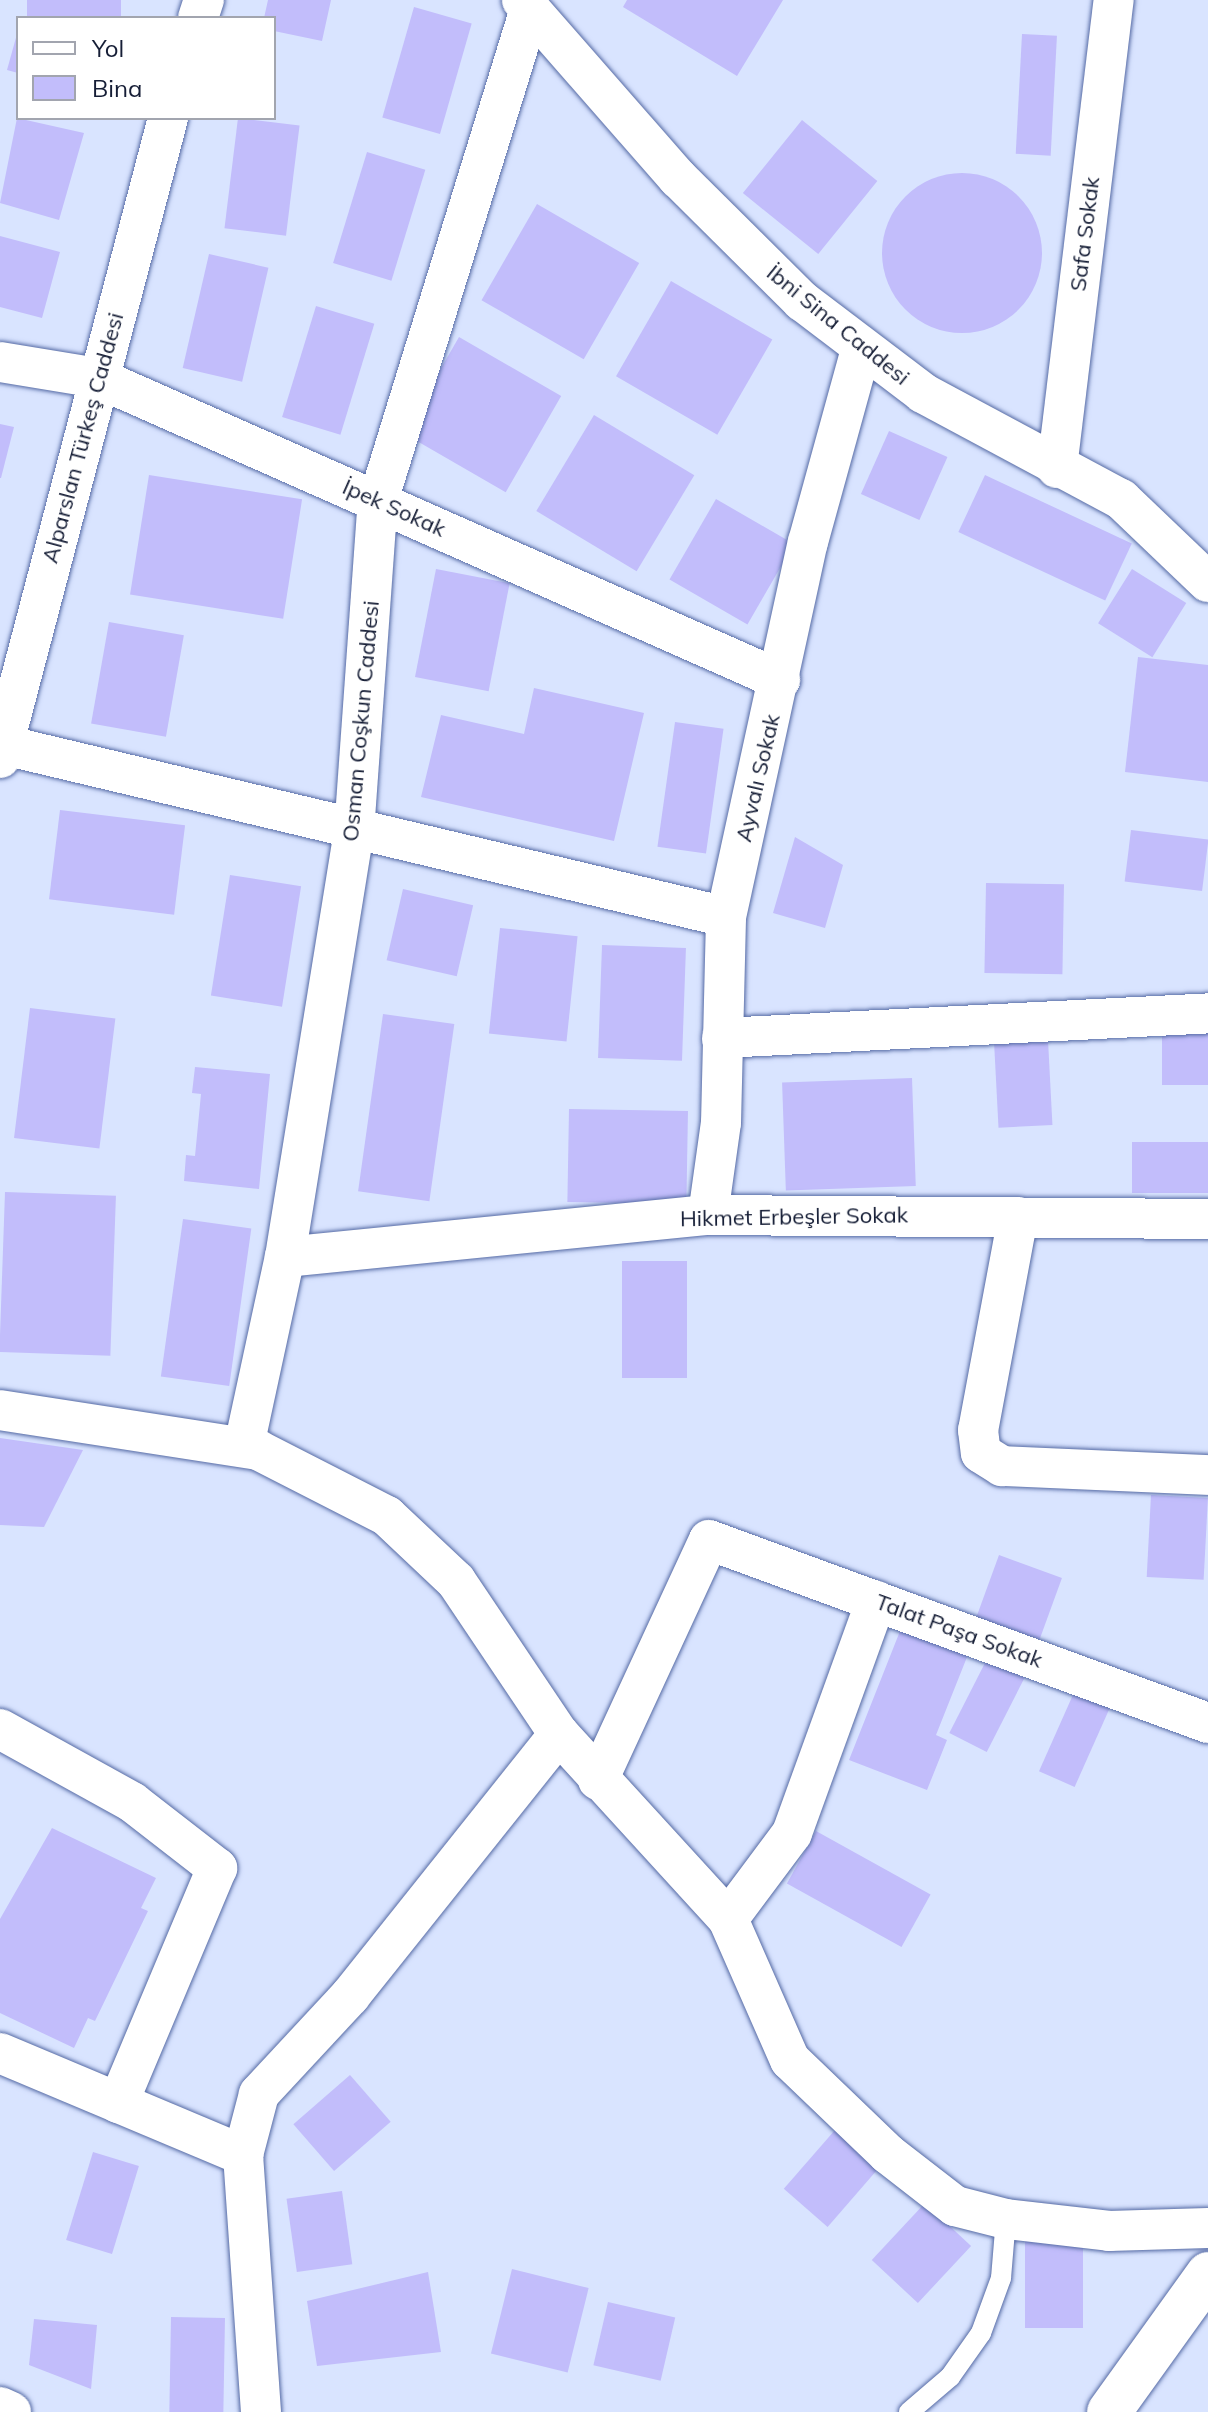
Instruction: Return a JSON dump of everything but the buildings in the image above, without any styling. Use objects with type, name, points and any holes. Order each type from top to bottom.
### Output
[{"type":"main road","points":[[1109,2412],[1208,2274]]},
{"type":"street","name":"Safa Sokak","points":[[1057,468],[1114,0]]},
{"type":"street","name":"İbni Sina Caddesi","points":[[526,5],[678,178],[861,349],[962,417],[1149,520],[1208,582]]},
{"type":"street","name":"Osman Coşkun Caddesi","points":[[244,1446],[285,1257],[354,832],[378,501],[526,5]]},
{"type":"street","name":"Alparslan Türkeş Caddesi","points":[[1,749],[167,120]]},
{"type":"street","name":"Ayvalı Sokak","points":[[708,1215],[721,1123],[726,917],[861,349]]},
{"type":"street","name":"İpek Sokak","points":[[0,362],[98,378],[780,680]]},
{"type":"street","points":[[1,749],[726,917]]},
{"type":"street","points":[[722,1038],[1208,1013]]},
{"type":"street","name":"Hikmet Erbeşler Sokak","points":[[285,1257],[708,1215],[1208,1219]]},
{"type":"street","points":[[1018,1217],[978,1430],[981,1453],[1002,1466],[1208,1475]]},
{"type":"street","points":[[0,1410],[244,1446],[347,1489],[423,1546],[456,1581],[559,1734],[728,1919],[790,2060],[955,2206],[1006,2219],[1109,2231],[1208,2228]]},
{"type":"street","name":"Talat Paşa Sokak","points":[[598,1780],[709,1540],[876,1601],[1205,1712]]},
{"type":"street","points":[[728,1919],[792,1833],[876,1601]]},
{"type":"street","points":[[0,1729],[132,1802],[217,1868],[118,2103]]},
{"type":"street","points":[[261,2412],[243,2155],[251,2114],[270,2076],[350,1996],[559,1734]]},
{"type":"street","points":[[0,2053],[243,2155]]},
{"type":"street","points":[[0,2407],[11,2412]]},
{"type":"lane","points":[[909,2412],[950,2377],[981,2333],[1001,2278],[1006,2219]]}]
